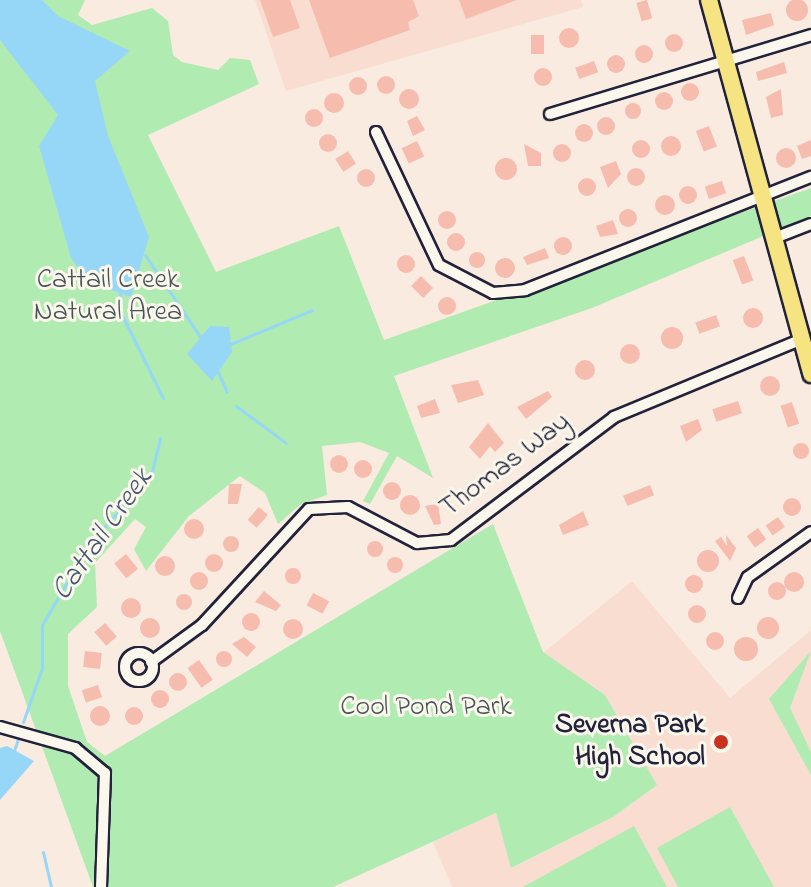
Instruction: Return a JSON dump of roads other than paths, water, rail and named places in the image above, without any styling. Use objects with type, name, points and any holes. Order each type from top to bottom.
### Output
[{"type":"main road","points":[[709,0],[770,239],[811,374]]},
{"type":"street","points":[[550,114],[723,58],[811,35]]},
{"type":"street","points":[[376,132],[439,265],[461,283],[493,293],[525,290],[811,177]]},
{"type":"street","points":[[770,239],[811,224]]},
{"type":"street","name":"Thomas Way","points":[[151,662],[202,625],[309,509],[348,507],[417,543],[451,540],[614,417],[800,340]]},
{"type":"street","points":[[738,598],[748,577],[811,532]]},
{"type":"street","points":[[0,727],[75,748],[105,773],[101,887]]},
{"type":"water","points":[[0,0],[42,0],[58,16],[130,51],[95,81],[108,136],[149,237],[131,297],[89,282],[71,258],[39,146],[58,115],[0,40]]},
{"type":"water","points":[[210,326],[229,327],[232,352],[212,381],[187,354]]},
{"type":"water","points":[[7,746],[34,761],[0,800],[0,748]]},
{"type":"waterway","name":"Cattail Creek","points":[[145,255],[201,338]]},
{"type":"waterway","name":"Cattail Creek","points":[[120,289],[121,313],[163,398]]},
{"type":"waterway","points":[[228,345],[312,310]]},
{"type":"waterway","name":"Cattail Creek","points":[[217,370],[227,392]]},
{"type":"waterway","name":"Cattail Creek","points":[[236,406],[286,443]]},
{"type":"waterway","name":"Cattail Creek","points":[[23,722],[42,668],[42,625],[90,543],[151,475],[160,438]]},
{"type":"waterway","name":"Cattail Creek","points":[[13,754],[19,736]]},
{"type":"waterway","points":[[43,852],[51,887]]},
{"type":"place","name":"Severna Park High School","points":[[721,742]]},
{"type":"park label","name":"Cattail Creek Natural Area","points":[[108,297]]},
{"type":"park label","name":"Cool Pond Park","points":[[426,708]]}]
